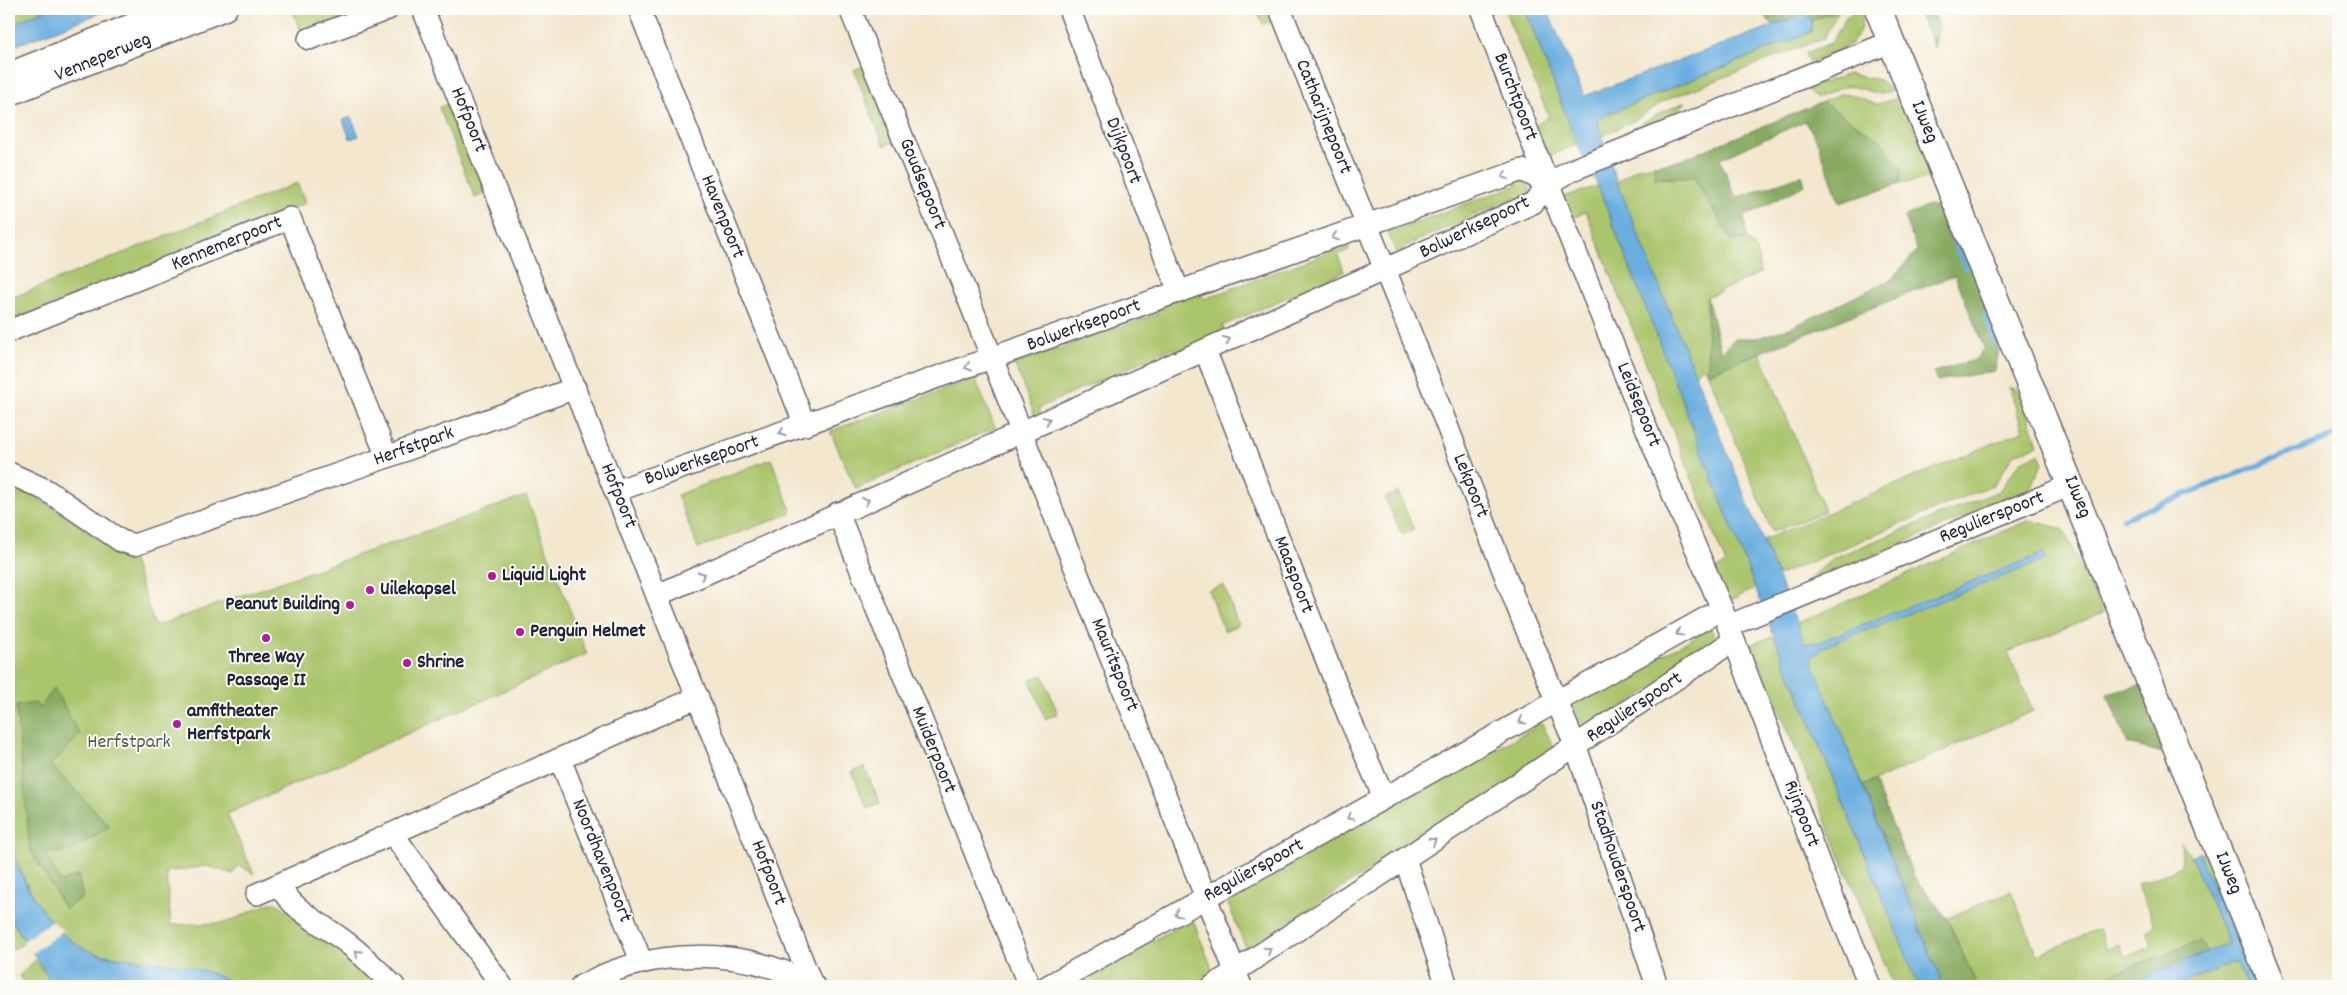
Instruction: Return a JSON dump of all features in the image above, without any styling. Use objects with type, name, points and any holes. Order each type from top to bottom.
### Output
[{"type":"street","name":"Venneperweg","points":[[9,76],[178,9]]},
{"type":"street","name":"Venneperweg","points":[[9,95],[226,9]]},
{"type":"street","points":[[309,39],[388,9]]},
{"type":"street","name":"Hofpoort","points":[[423,9],[813,985]]},
{"type":"street","name":"Havenpoort","points":[[639,9],[805,425]]},
{"type":"street","name":"Goudsepoort","points":[[850,9],[1020,432]]},
{"type":"street","name":"Dijkpoort","points":[[1068,9],[1179,292]]},
{"type":"street","name":"Catharijnepoort","points":[[1280,9],[1384,271]]},
{"type":"street","name":"Burchtpoort","points":[[1482,9],[1549,184]]},
{"type":"street","name":"IJweg","points":[[1878,9],[2273,986]]},
{"type":"street","name":"Bolwerksepoort","points":[[658,595],[1533,203],[1549,184],[1572,170],[1891,42]]},
{"type":"street","name":"Bolwerksepoort","points":[[616,491],[1522,170],[1549,184]]},
{"type":"street","name":"Leidsepoort","points":[[1549,184],[1674,497],[1732,624]]},
{"type":"street","name":"Kennemerpoort","points":[[9,331],[290,218],[387,457]]},
{"type":"street","name":"Lekpoort","points":[[1384,271],[1421,359],[1556,702],[1576,747]]},
{"type":"street","name":"Maaspoort","points":[[1205,350],[1330,671],[1384,798]]},
{"type":"street","name":"Herfstpark","points":[[9,473],[46,490],[121,541],[134,545],[387,457],[575,388]]},
{"type":"street","name":"Mauritspoort","points":[[1020,432],[1238,979]]},
{"type":"street","name":"Regulierspoort","points":[[1048,986],[1556,702],[1732,624],[2072,485]]},
{"type":"street","name":"Muiderpoort","points":[[838,514],[1028,986]]},
{"type":"street","name":"Regulierspoort","points":[[1213,986],[1238,979],[1405,859],[1576,747],[1732,624]]},
{"type":"street","name":"Rijnpoort","points":[[1732,624],[1870,986]]},
{"type":"street","points":[[257,894],[698,697]]},
{"type":"street","name":"Stadhouderspoort","points":[[1576,747],[1657,986]]},
{"type":"street","name":"Noordhavenpoort","points":[[560,759],[642,963]]},
{"type":"street","points":[[393,834],[502,986]]},
{"type":"street","points":[[1405,859],[1447,986]]},
{"type":"street","points":[[279,885],[285,896],[296,906],[350,946],[394,986]]},
{"type":"street","points":[[582,986],[614,972],[642,963],[688,957],[732,958],[768,967],[813,985]]},
{"type":"green space","points":[[9,9],[48,9],[9,25]]},
{"type":"green space","points":[[292,9],[367,9],[303,35]]},
{"type":"green space","points":[[1256,9],[1271,9],[1276,19],[1263,24]]},
{"type":"green space","points":[[1504,9],[1525,9],[1577,144],[1548,157],[1536,125],[1549,117]]},
{"type":"green space","points":[[1763,9],[1841,9],[1812,20],[1804,14],[1773,25],[1768,20]]},
{"type":"green space","points":[[1862,9],[1862,22],[1854,40],[1848,46],[1809,63],[1805,53],[1831,43],[1848,15]]},
{"type":"green space","points":[[1918,9],[1932,9],[1939,27],[1934,48]]},
{"type":"green space","points":[[1839,10],[1824,38],[1664,101],[1633,121],[1602,136],[1598,125],[1600,117],[1811,32],[1812,20]]},
{"type":"green space","points":[[866,65],[885,114],[880,116],[884,126],[889,124],[896,141],[884,146],[854,70]]},
{"type":"green space","points":[[1848,74],[1880,80],[1892,91],[1879,94],[1848,85],[1817,98],[1806,89]]},
{"type":"green space","points":[[1840,94],[1853,95],[1877,104],[1898,98],[1933,164],[1934,171],[1928,179],[1900,184],[1901,168],[1880,140],[1822,102]]},
{"type":"green space","points":[[1685,102],[1662,126],[1625,140],[1623,134],[1660,113]]},
{"type":"green space","points":[[1822,102],[1880,140],[1901,168],[1900,184],[1840,203],[1816,139],[1805,121],[1720,159],[1736,198],[1802,175],[1805,185],[1744,217],[1747,238],[1732,241],[1694,178],[1655,178],[1654,165],[1678,161]]},
{"type":"green space","points":[[451,103],[486,193],[475,198],[439,107]]},
{"type":"green space","points":[[1654,165],[1655,178],[1694,178],[1732,241],[1747,238],[1757,251],[1760,273],[1707,297],[1708,373],[1702,366],[1695,374],[1617,182],[1637,168]]},
{"type":"green space","points":[[1526,179],[1530,189],[1529,199],[1519,202],[1516,197],[1403,247],[1404,256],[1398,258],[1385,226],[1392,223],[1396,230],[1517,185],[1514,180]]},
{"type":"green space","points":[[297,183],[306,203],[9,322],[9,299]]},
{"type":"green space","points":[[1598,186],[1756,588],[1727,602],[1712,571],[1726,564],[1586,212],[1572,218],[1563,197]]},
{"type":"green space","points":[[1928,205],[1948,207],[2002,333],[1995,371],[1937,381],[1933,372],[1975,360],[1984,348],[1955,275],[1708,373],[1707,297],[1721,353],[1735,338],[1757,338],[1790,328],[1892,279],[1917,250],[1904,217]]},
{"type":"green space","points":[[1348,245],[1349,250],[1338,255],[1344,272],[1222,326],[1226,332],[1176,354],[1172,348],[1039,408],[1042,417],[1036,419],[1012,357],[1017,355],[1021,362],[1157,314],[1155,306],[1199,291],[1204,299]]},
{"type":"green space","points":[[1760,352],[1825,511],[1772,532],[1708,373]]},
{"type":"green space","points":[[972,371],[998,434],[993,437],[989,430],[856,489],[830,431],[968,381],[967,373]]},
{"type":"green space","points":[[2009,387],[2021,392],[2038,445],[2013,455],[1995,484],[1777,576],[1763,540],[2023,431]]},
{"type":"green space","points":[[2039,454],[2043,463],[2029,490],[1803,585],[1833,558],[1999,491],[2021,461]]},
{"type":"green space","points":[[771,459],[792,513],[698,548],[677,495]]},
{"type":"green space","name":"Herfstpark","points":[[9,481],[68,517],[123,557],[132,558],[155,626],[526,496],[587,654],[227,814],[254,874],[238,865],[233,874],[207,866],[166,872],[171,925],[225,923],[270,903],[276,903],[306,922],[382,986],[237,986],[225,979],[183,969],[89,951],[74,943],[49,920],[30,891],[11,843]]},
{"type":"green space","points":[[1398,492],[1414,530],[1402,535],[1385,498]]},
{"type":"green space","points":[[2029,520],[2063,529],[2103,613],[2008,652],[2033,711],[1863,786],[1796,624]]},
{"type":"green space","points":[[1224,585],[1238,625],[1224,631],[1208,590]]},
{"type":"green space","points":[[1708,623],[1719,645],[1585,731],[1572,701],[1588,696],[1704,632],[1701,627]]},
{"type":"green space","points":[[1774,636],[1919,986],[1894,986],[1752,644]]},
{"type":"green space","points":[[1043,675],[1058,714],[1045,719],[1030,680]]},
{"type":"green space","points":[[2141,685],[2171,755],[2128,744],[2107,694]]},
{"type":"green space","points":[[54,688],[80,735],[51,765],[110,826],[71,851],[46,853],[60,882],[78,875],[83,897],[65,909],[30,849],[16,706],[35,703],[40,709]]},
{"type":"green space","points":[[1539,718],[1557,753],[1371,869],[1265,938],[1268,943],[1249,956],[1224,893],[1236,893],[1362,823],[1360,819],[1406,793],[1409,797],[1534,728],[1532,723]]},
{"type":"green space","points":[[864,767],[880,803],[867,808],[852,772]]},
{"type":"green space","points":[[1874,781],[1914,877],[1947,918],[1977,986],[1943,986],[1863,786]]},
{"type":"green space","points":[[2181,842],[2191,857],[2228,943],[2207,952],[2200,941],[2079,986],[1977,986],[1947,918],[2011,891],[2037,955],[2099,929],[2107,949],[2119,944],[2125,958],[2152,946],[2146,931],[2155,926],[2137,884],[2171,872],[2182,864]]},
{"type":"green space","points":[[2208,852],[2263,986],[2255,986],[2199,853]]},
{"type":"green space","points":[[1190,913],[1216,978],[1203,986],[1200,982],[1193,986],[1070,986],[1186,922],[1183,917]]},
{"type":"green space","points":[[9,916],[26,943],[10,950],[9,949]]},
{"type":"green space","points":[[2200,941],[2207,952],[2124,986],[2079,986]]},
{"type":"green space","points":[[35,960],[54,986],[26,986],[19,976]]},
{"type":"green space","points":[[2235,962],[2247,986],[2175,986]]},
{"type":"water","points":[[48,9],[111,9],[9,48],[9,25]]},
{"type":"water","points":[[1525,9],[1547,9],[1584,96],[1804,14],[1812,20],[1811,32],[1600,117],[1598,125],[1617,182],[1805,644],[1819,642],[2044,553],[2045,560],[1821,648],[1818,653],[1812,656],[1812,661],[1943,986],[1919,986],[1774,636],[1598,186],[1577,144]]},
{"type":"water","points":[[351,117],[359,136],[350,139],[343,120]]},
{"type":"water","points":[[9,758],[10,832],[13,855],[30,891],[45,914],[62,933],[83,948],[95,953],[190,967],[206,971],[237,986],[54,986],[9,916]]},
{"type":"water","points":[[2199,853],[2255,986],[2247,986],[2235,962],[2175,986],[2124,986],[2228,943],[2191,857]]},
{"type":"pier","points":[[52,921],[63,931],[29,955],[22,942]]},
{"type":"waterway","points":[[1940,206],[1965,268]]},
{"type":"waterway","points":[[1985,315],[1996,344]]},
{"type":"waterway","points":[[2123,519],[2338,434]]},
{"type":"place","name":"Liquid Light","points":[[492,576]]},
{"type":"place","name":"Uilekapsel","points":[[370,590]]},
{"type":"place","name":"Peanut Building","points":[[350,605]]},
{"type":"place","name":"Penguin Helmet","points":[[520,632]]},
{"type":"place","name":"Three Way Passage II","points":[[266,638]]},
{"type":"place","name":"Shrine","points":[[407,663]]},
{"type":"place","name":"amfitheater Herfstpark","points":[[177,724]]}]
